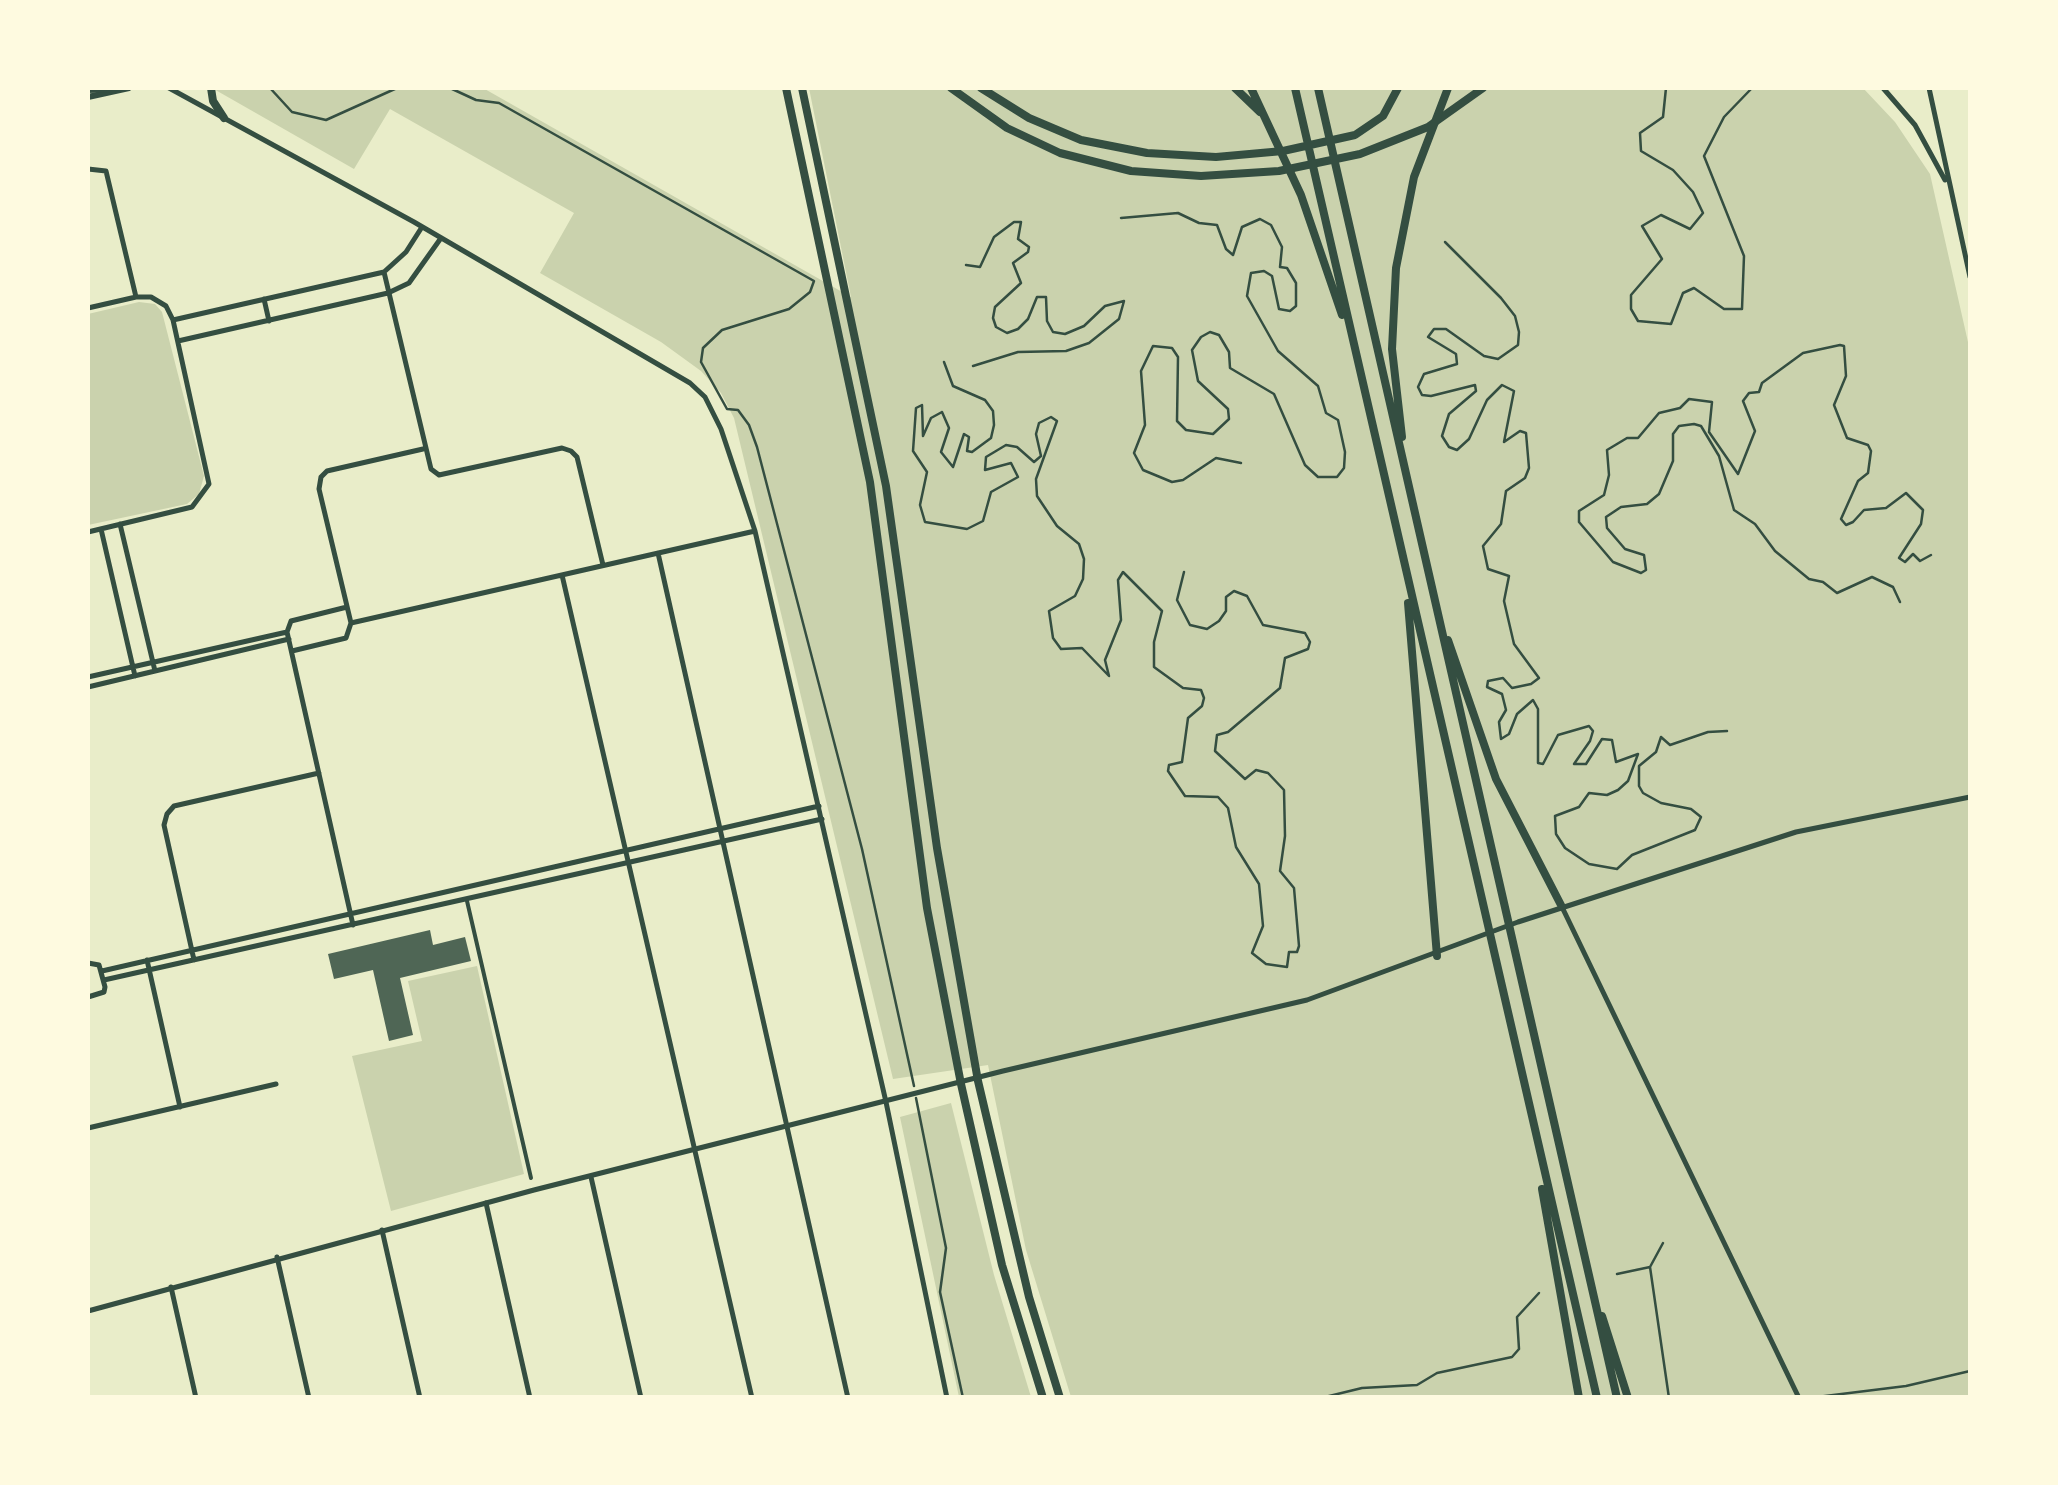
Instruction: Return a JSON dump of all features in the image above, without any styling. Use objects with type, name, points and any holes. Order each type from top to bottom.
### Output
[{"type":"main road","points":[[88,89],[114,88]]},
{"type":"main road","points":[[88,98],[128,88]]},
{"type":"main road","points":[[211,88],[224,118]]},
{"type":"main road","points":[[786,88],[870,482],[927,908],[961,1084],[1002,1264],[1044,1398]]},
{"type":"main road","points":[[802,88],[886,486],[937,848],[978,1081],[1029,1297],[1060,1398]]},
{"type":"main road","points":[[951,88],[1006,128],[1089,162],[1174,175],[1268,173],[1360,154],[1428,128],[1483,88]]},
{"type":"main road","points":[[982,88],[1042,124],[1094,143],[1162,155],[1259,154],[1355,135],[1382,116],[1398,88]]},
{"type":"main road","points":[[1235,88],[1263,115],[1280,147]]},
{"type":"main road","points":[[1251,88],[1280,147],[1356,359]]},
{"type":"main road","points":[[1295,88],[1596,1398]]},
{"type":"main road","points":[[1318,88],[1617,1398]]},
{"type":"main road","points":[[1408,486],[1394,376],[1392,307],[1402,229],[1420,160],[1447,89]]},
{"type":"main road","points":[[1404,569],[1436,956]]},
{"type":"main road","points":[[1433,593],[1490,762],[1562,907]]},
{"type":"main road","points":[[1529,1116],[1579,1398]]},
{"type":"main road","points":[[1586,1264],[1628,1398]]},
{"type":"street","points":[[169,88],[422,227],[690,383],[705,397],[721,430],[754,530],[886,1102],[947,1398]]},
{"type":"street","points":[[1883,88],[1934,153],[1947,185]]},
{"type":"street","points":[[1929,88],[1970,278]]},
{"type":"street","points":[[88,169],[106,171],[136,297]]},
{"type":"street","points":[[173,320],[384,272],[406,252],[422,227]]},
{"type":"street","points":[[178,341],[388,293],[409,283],[441,238]]},
{"type":"street","points":[[384,272],[431,469],[439,475],[562,448],[571,450],[578,457],[603,565]]},
{"type":"street","points":[[88,308],[136,297],[151,298],[166,306],[173,320],[209,484],[192,507],[88,532]]},
{"type":"street","points":[[264,299],[270,321]]},
{"type":"street","points":[[292,652],[346,638],[351,622],[319,489],[320,478],[327,471],[424,449]]},
{"type":"street","points":[[120,524],[155,671]]},
{"type":"street","points":[[101,529],[135,676]]},
{"type":"street","points":[[351,622],[754,530]]},
{"type":"street","points":[[658,553],[848,1398]]},
{"type":"street","points":[[562,574],[752,1398]]},
{"type":"street","points":[[347,607],[290,621],[288,635],[353,925]]},
{"type":"street","points":[[88,677],[288,635]]},
{"type":"street","points":[[88,687],[288,635]]},
{"type":"street","points":[[194,960],[164,825],[168,814],[174,806],[318,773]]},
{"type":"street","points":[[88,1310],[277,1257],[978,1081],[1004,1071],[1307,1000],[1562,907],[1796,832],[1970,797]]},
{"type":"street","points":[[102,971],[819,806]]},
{"type":"street","points":[[104,980],[822,818]]},
{"type":"street","points":[[467,901],[532,1178]]},
{"type":"street","points":[[1562,907],[1799,1398]]},
{"type":"street","points":[[147,960],[180,1106]]},
{"type":"street","points":[[88,963],[99,965],[104,980],[104,992],[88,997]]},
{"type":"street","points":[[88,1128],[276,1084]]},
{"type":"street","points":[[591,1177],[641,1398]]},
{"type":"street","points":[[486,1203],[530,1398]]},
{"type":"street","points":[[382,1230],[420,1398]]},
{"type":"street","points":[[277,1257],[309,1398]]},
{"type":"street","points":[[170,1288],[196,1398]]},
{"type":"path","points":[[272,90],[292,112],[326,120],[397,88]]},
{"type":"path","points":[[450,88],[476,100],[499,103],[814,281],[810,292],[789,309],[730,327],[710,339],[702,362],[727,409],[738,410],[757,446],[862,849],[912,1076]]},
{"type":"path","points":[[1666,88],[1664,117],[1640,133],[1641,151],[1674,170],[1693,192],[1703,213],[1690,230],[1661,215],[1642,226],[1662,258],[1632,295],[1630,309],[1638,320],[1671,324],[1682,294],[1694,288],[1724,309],[1742,309],[1744,256],[1704,156],[1724,117],[1752,88]]},
{"type":"path","points":[[1121,218],[1178,213],[1199,223],[1217,224],[1226,249],[1233,255],[1242,227],[1260,219],[1271,226],[1282,248],[1280,266],[1296,282],[1296,306],[1290,311],[1279,309],[1272,276],[1264,270],[1251,272],[1246,296],[1278,351],[1318,386],[1326,412],[1338,420],[1345,452],[1344,468],[1337,478],[1318,477],[1305,464],[1274,394],[1230,368],[1229,352],[1220,336],[1210,332],[1192,350],[1198,381],[1228,409],[1229,419],[1213,434],[1186,430],[1177,422],[1178,357],[1172,348],[1153,346],[1142,371],[1144,424],[1134,453],[1143,470],[1172,482],[1184,480],[1216,458],[1242,462]]},
{"type":"path","points":[[966,265],[980,267],[994,237],[1014,222],[1021,222],[1018,239],[1029,247],[1013,263],[1021,283],[995,307],[992,318],[996,327],[1007,333],[1028,319],[1037,297],[1046,296],[1047,321],[1053,332],[1065,334],[1084,326],[1105,306],[1124,301],[1118,319],[1089,343],[1066,351],[1018,352],[972,366]]},
{"type":"path","points":[[1445,242],[1516,316],[1520,332],[1518,345],[1498,358],[1484,356],[1446,330],[1434,329],[1428,337],[1456,354],[1457,364],[1424,374],[1418,386],[1422,395],[1431,396],[1475,385],[1476,391],[1449,414],[1442,436],[1457,450],[1468,439],[1494,390],[1502,385],[1514,392],[1504,442],[1520,430],[1526,434],[1529,468],[1524,478],[1506,491],[1501,524],[1483,546],[1488,569],[1509,576],[1504,601],[1514,644],[1539,678],[1532,684],[1512,688],[1503,678],[1488,681],[1488,687],[1502,694],[1506,710],[1498,722],[1501,739],[1509,734],[1517,714],[1533,700],[1538,709],[1538,763],[1543,764],[1558,735],[1589,726],[1593,730],[1590,740],[1574,764],[1586,764],[1602,739],[1612,740],[1616,762],[1636,752],[1638,756],[1628,781],[1618,790],[1607,795],[1589,794],[1579,807],[1555,816],[1556,834],[1565,848],[1589,864],[1617,869],[1632,856],[1695,830],[1701,816],[1691,808],[1661,802],[1644,793],[1638,786],[1639,766],[1656,752],[1661,738],[1670,745],[1684,738],[1727,731]]},
{"type":"path","points":[[1900,602],[1892,587],[1872,578],[1837,593],[1823,582],[1809,579],[1774,551],[1755,524],[1734,510],[1719,456],[1701,426],[1694,424],[1679,426],[1673,434],[1673,460],[1659,494],[1648,504],[1622,508],[1606,517],[1607,528],[1625,549],[1644,556],[1646,570],[1641,572],[1613,562],[1579,522],[1580,511],[1604,496],[1609,475],[1607,450],[1627,438],[1638,438],[1659,413],[1680,408],[1690,399],[1712,402],[1709,432],[1738,474],[1755,431],[1743,401],[1749,393],[1760,392],[1762,383],[1803,353],[1840,345],[1844,346],[1846,376],[1834,405],[1847,438],[1868,445],[1871,451],[1868,473],[1858,481],[1840,519],[1846,525],[1854,522],[1864,510],[1881,510],[1906,492],[1923,510],[1921,524],[1899,558],[1905,562],[1913,554],[1920,561],[1931,555]]},
{"type":"path","points":[[944,362],[953,386],[985,400],[993,412],[994,425],[991,438],[972,452],[966,450],[969,436],[964,434],[954,466],[941,452],[949,428],[942,412],[931,418],[923,436],[922,405],[916,408],[913,451],[927,472],[920,505],[926,522],[968,529],[983,521],[991,492],[1018,477],[1011,463],[985,470],[986,457],[1006,445],[1017,447],[1034,462],[1041,456],[1036,434],[1040,422],[1051,417],[1057,421],[1036,479],[1037,496],[1058,526],[1079,544],[1084,579],[1075,596],[1049,611],[1053,638],[1060,649],[1082,648],[1109,676],[1105,660],[1121,620],[1118,580],[1123,572],[1162,611],[1154,642],[1154,667],[1183,688],[1201,690],[1204,698],[1202,706],[1188,718],[1182,762],[1170,765],[1168,771],[1184,796],[1218,796],[1228,808],[1236,847],[1259,884],[1263,926],[1252,952],[1266,964],[1287,967],[1289,952],[1297,952],[1299,946],[1294,888],[1280,871],[1285,836],[1284,790],[1268,773],[1256,770],[1244,779],[1214,751],[1217,735],[1228,732],[1280,688],[1284,658],[1308,649],[1310,642],[1304,633],[1263,626],[1247,596],[1234,590],[1226,596],[1226,611],[1219,621],[1207,629],[1190,625],[1178,600],[1184,572]]},
{"type":"path","points":[[919,1112],[946,1248],[940,1292],[963,1398]]},
{"type":"path","points":[[1663,1242],[1650,1268],[1669,1398]]},
{"type":"path","points":[[1618,1274],[1650,1268]]},
{"type":"path","points":[[1321,1398],[1362,1388],[1414,1385],[1437,1373],[1512,1356],[1519,1349],[1517,1317],[1540,1293]]},
{"type":"path","points":[[1810,1398],[1906,1386],[1970,1372]]},
{"type":"green space","points":[[212,88],[483,88],[851,297],[809,88],[1863,88],[1895,122],[1930,174],[1970,351],[1970,1397],[1071,1397],[1026,1250],[988,1065],[893,1079],[734,418],[721,393],[701,371],[661,342],[540,273],[574,213],[390,109],[354,169]]},
{"type":"green space","points":[[139,302],[155,304],[162,312],[204,476],[199,494],[187,504],[88,525],[88,314]]},
{"type":"green space","points":[[477,966],[524,1174],[391,1211],[352,1056],[422,1041],[408,981]]},
{"type":"green space","points":[[951,1103],[994,1275],[1031,1397],[959,1397],[900,1117]]},
{"type":"building","points":[[430,930],[433,945],[465,937],[471,961],[400,978],[413,1035],[389,1041],[373,970],[334,979],[328,954]]}]
